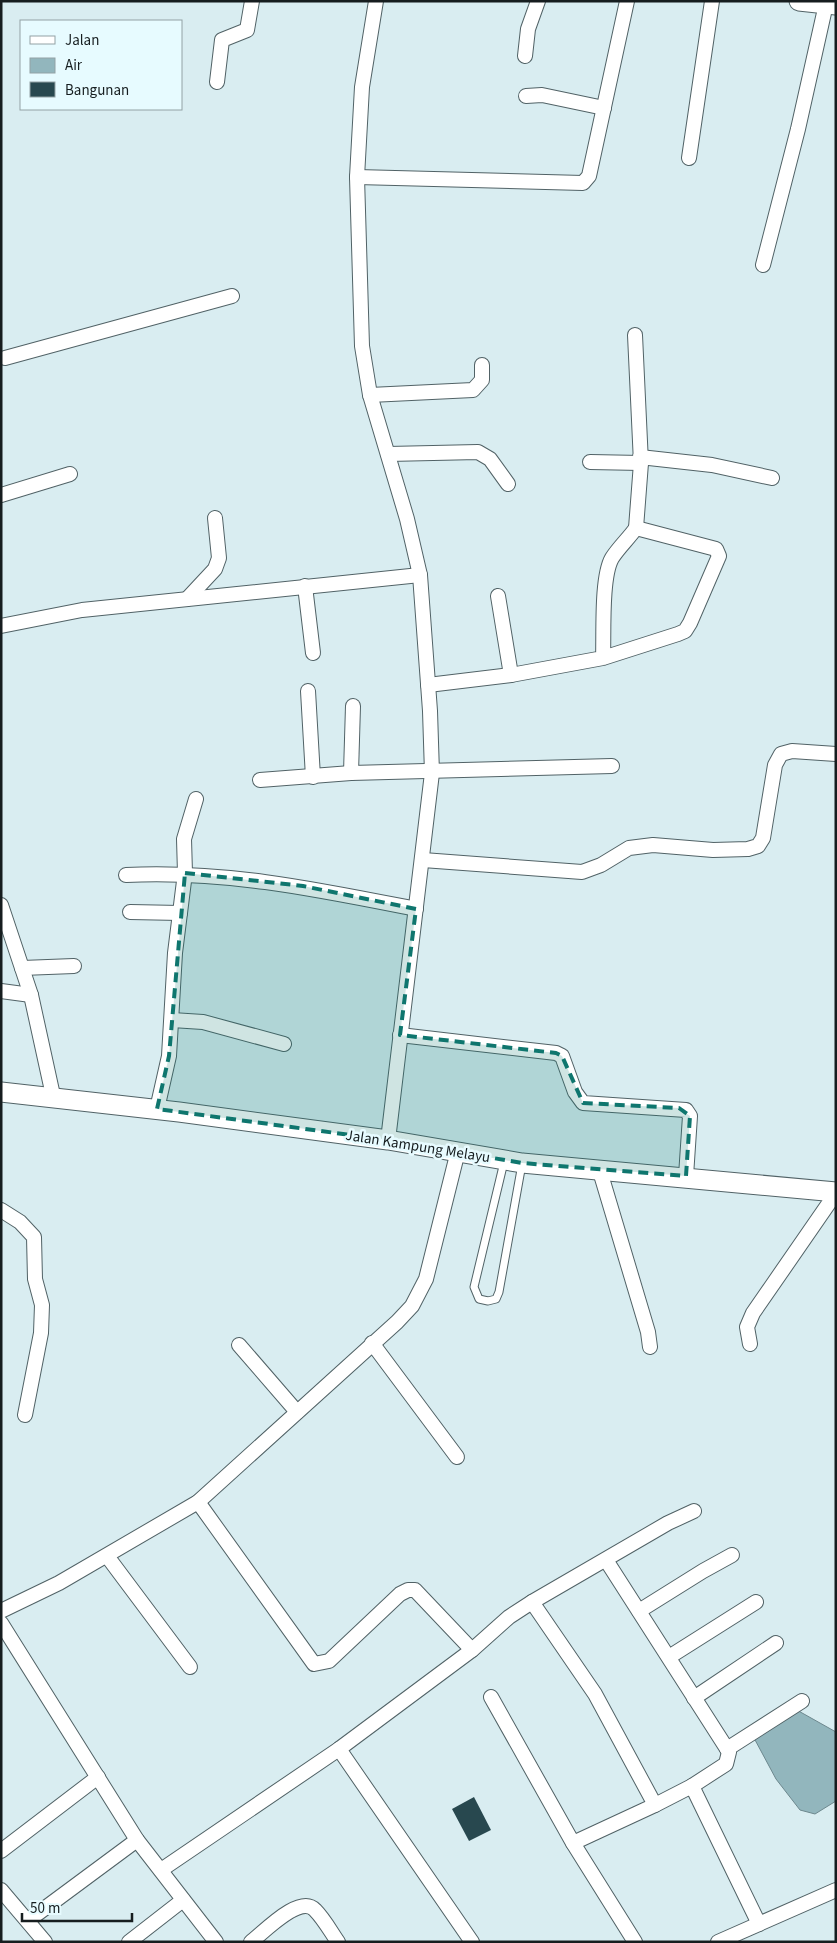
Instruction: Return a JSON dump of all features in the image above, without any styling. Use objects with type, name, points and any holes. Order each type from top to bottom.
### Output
[{"type":"main road","points":[[799,1],[831,4]]},
{"type":"main road","name":"Jalan Kampung Melayu","points":[[1,1092],[54,1100],[157,1109],[388,1140],[513,1161],[686,1176],[836,1192]]},
{"type":"street","points":[[217,82],[222,40],[247,30],[252,1]]},
{"type":"street","points":[[376,1],[362,87],[357,177],[362,346],[370,394],[407,518],[420,574],[432,773],[388,1140]]},
{"type":"street","points":[[525,56],[528,29],[538,1]]},
{"type":"street","points":[[357,177],[583,183],[589,176],[626,1]]},
{"type":"street","points":[[689,158],[712,1]]},
{"type":"street","points":[[763,265],[831,4]]},
{"type":"street","points":[[526,96],[542,95],[604,108]]},
{"type":"street","points":[[2,356],[232,296]]},
{"type":"street","points":[[603,658],[605,591],[609,566],[612,559],[636,528],[640,460],[635,335]]},
{"type":"street","points":[[370,394],[467,392],[480,384],[482,365]]},
{"type":"street","points":[[388,454],[478,452],[490,459],[508,484]]},
{"type":"street","points":[[590,462],[640,460],[712,465],[772,478]]},
{"type":"street","points":[[1,495],[70,474]]},
{"type":"street","points":[[187,599],[215,569],[220,558],[215,518]]},
{"type":"street","points":[[428,685],[511,675],[603,658],[684,630],[719,556],[716,549],[636,528]]},
{"type":"street","points":[[1,626],[82,610],[420,574]]},
{"type":"street","points":[[306,586],[313,653]]},
{"type":"street","points":[[498,596],[511,675]]},
{"type":"street","points":[[308,691],[313,777]]},
{"type":"street","points":[[351,774],[352,706]]},
{"type":"street","points":[[423,860],[582,872],[602,865],[629,848],[653,845],[713,850],[748,850],[758,846],[763,838],[775,765],[781,754],[792,751],[836,754]]},
{"type":"street","points":[[260,780],[351,774],[612,766]]},
{"type":"street","points":[[157,1109],[168,1056],[172,1020],[175,953],[185,873],[184,838],[196,799]]},
{"type":"street","points":[[126,875],[185,873],[303,886],[416,909]]},
{"type":"street","points":[[2,907],[31,995],[54,1100]]},
{"type":"street","points":[[130,912],[180,913]]},
{"type":"street","points":[[22,968],[74,966]]},
{"type":"street","points":[[1,991],[31,995]]},
{"type":"street","points":[[172,1020],[203,1022],[284,1044]]},
{"type":"street","points":[[400,1034],[556,1053],[562,1056],[575,1092],[583,1104],[686,1110],[690,1116],[686,1176]]},
{"type":"street","points":[[1,1611],[106,1556],[198,1502],[412,1306],[426,1279],[458,1151]]},
{"type":"street","points":[[599,1168],[648,1332],[650,1347]]},
{"type":"street","points":[[750,1344],[748,1327],[753,1313],[836,1192]]},
{"type":"street","points":[[1,1210],[31,1231],[34,1237],[35,1279],[42,1305],[41,1333],[26,1415]]},
{"type":"street","points":[[372,1343],[457,1457]]},
{"type":"street","points":[[239,1345],[297,1412]]},
{"type":"street","points":[[198,1502],[314,1664],[322,1664],[329,1661],[400,1594],[408,1590],[415,1590],[472,1650]]},
{"type":"street","points":[[161,1870],[339,1749],[472,1650],[509,1617],[668,1523],[694,1511]]},
{"type":"street","points":[[106,1556],[190,1667]]},
{"type":"street","points":[[639,1610],[703,1571],[732,1556]]},
{"type":"street","points":[[573,1843],[692,1786],[726,1764],[729,1760],[727,1749],[606,1560]]},
{"type":"street","points":[[532,1602],[595,1694],[655,1805]]},
{"type":"street","points":[[669,1657],[756,1602]]},
{"type":"street","points":[[1,1623],[137,1840],[216,1942]]},
{"type":"street","points":[[694,1698],[776,1643]]},
{"type":"street","points":[[491,1696],[573,1843],[634,1942]]},
{"type":"street","points":[[727,1749],[802,1701]]},
{"type":"street","points":[[339,1749],[472,1942]]},
{"type":"street","points":[[1,1851],[98,1777]]},
{"type":"street","points":[[692,1786],[759,1924]]},
{"type":"street","points":[[29,1920],[137,1840]]},
{"type":"street","points":[[1,1890],[29,1920],[45,1942]]},
{"type":"street","points":[[718,1942],[836,1890]]},
{"type":"street","points":[[129,1942],[184,1900]]},
{"type":"street","points":[[251,1942],[296,1906],[306,1904],[315,1909],[338,1942]]},
{"type":"lane","points":[[513,1161],[499,1292],[496,1298],[488,1301],[479,1299],[474,1287],[513,1161]]},
{"type":"highlighted area","points":[[185,873],[303,886],[416,909],[400,1035],[556,1053],[562,1056],[583,1103],[679,1108],[690,1116],[686,1176],[522,1163],[388,1140],[157,1109],[169,1056]]},
{"type":"water","points":[[795,1709],[836,1732],[836,1801],[815,1814],[800,1810],[776,1779],[754,1738]]},
{"type":"building","points":[[474,1797],[491,1830],[469,1841],[452,1809]]}]
